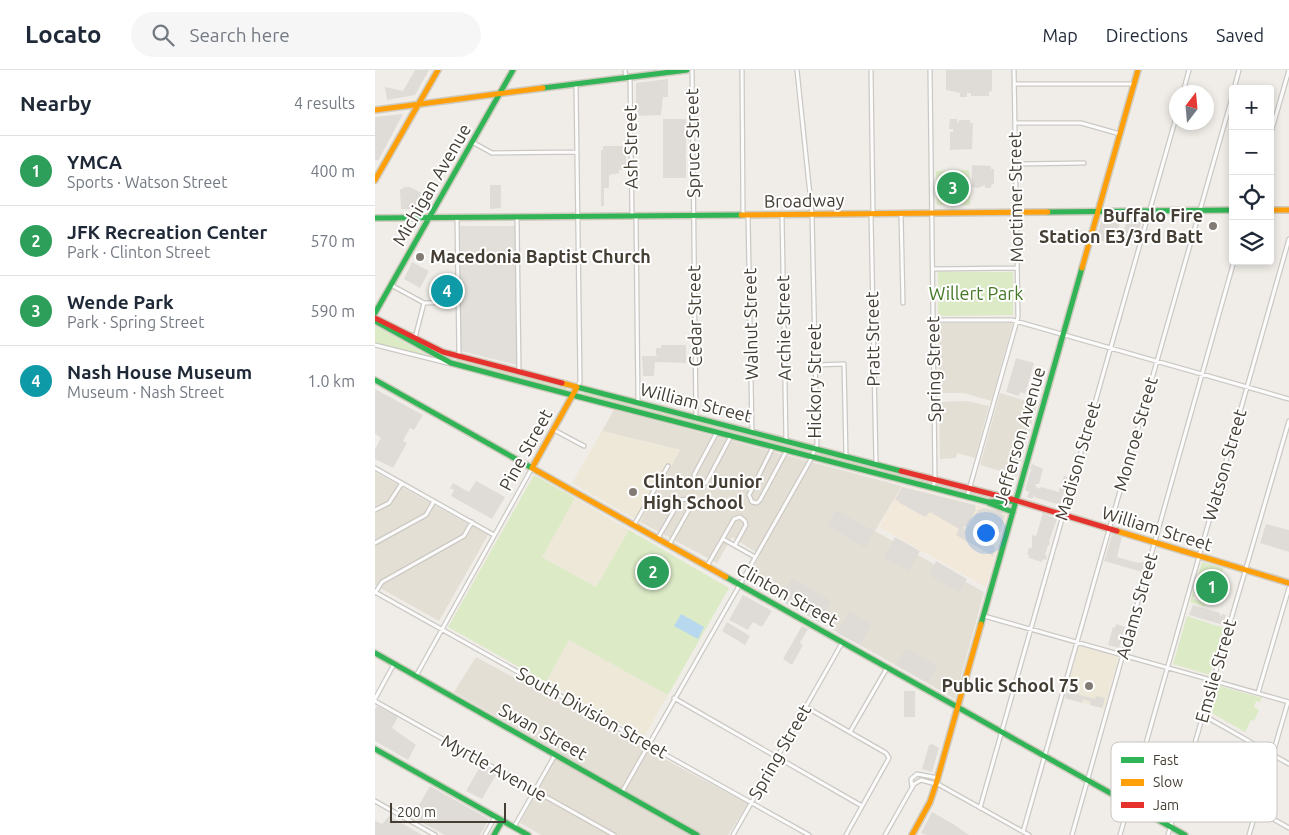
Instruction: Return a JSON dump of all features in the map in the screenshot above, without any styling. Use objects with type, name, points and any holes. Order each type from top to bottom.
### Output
[{"type":"main road","points":[[375,180],[438,70]]},
{"type":"main road","name":"Michigan Avenue","points":[[375,313],[513,70]]},
{"type":"main road","points":[[375,110],[687,70]]},
{"type":"main road","name":"Jefferson Avenue","points":[[913,835],[929,804],[937,782],[1138,70]]},
{"type":"main road","name":"Broadway","points":[[375,218],[1229,210]]},
{"type":"main road","points":[[1274,210],[1289,210]]},
{"type":"main road","name":"William Street","points":[[375,319],[432,348],[459,356],[970,488],[1063,514],[1289,583]]},
{"type":"main road","name":"William Street","points":[[375,319],[451,363],[967,497],[988,502],[1016,501]]},
{"type":"main road","name":"Clinton Street","points":[[375,380],[1111,794]]},
{"type":"main road","name":"Pine Street","points":[[532,468],[577,387]]},
{"type":"main road","points":[[988,502],[993,506],[1013,512]]},
{"type":"main road","name":"Swan Street","points":[[375,654],[697,835]]},
{"type":"main road","points":[[375,749],[528,835]]},
{"type":"main road","points":[[494,835],[502,821]]},
{"type":"main road","name":"Clinton Street","points":[[1161,822],[1185,835]]},
{"type":"street","name":"Ash Street","points":[[625,70],[628,78],[634,216],[638,403]]},
{"type":"street","name":"Spruce Street","points":[[692,70],[694,215]]},
{"type":"street","name":"Walnut Street","points":[[742,70],[752,432]]},
{"type":"street","name":"Hickory Street","points":[[622,792],[812,457],[815,448],[812,214],[797,70]]},
{"type":"street","name":"Pratt Street","points":[[871,70],[876,464]]},
{"type":"street","name":"Spring Street","points":[[930,70],[935,479],[933,488]]},
{"type":"street","name":"Mortimer Street","points":[[967,497],[1016,321],[1014,70]]},
{"type":"street","points":[[1185,85],[1189,70]]},
{"type":"street","points":[[1235,85],[1239,70]]},
{"type":"street","points":[[1272,130],[1289,70]]},
{"type":"street","name":"Pine Street","points":[[576,84],[580,382],[577,387]]},
{"type":"street","points":[[1014,84],[1134,84]]},
{"type":"street","name":"Monroe Street","points":[[1023,832],[1229,108]]},
{"type":"street","points":[[1015,123],[1081,123],[1120,134]]},
{"type":"street","name":"Madison Street","points":[[980,808],[1172,130]]},
{"type":"street","points":[[472,142],[492,153],[577,152]]},
{"type":"street","points":[[1015,164],[1084,163]]},
{"type":"street","points":[[901,214],[903,303]]},
{"type":"street","name":"Cedar Street","points":[[694,215],[696,417]]},
{"type":"street","name":"Archie Street","points":[[782,215],[786,441]]},
{"type":"street","points":[[517,217],[519,372]]},
{"type":"street","points":[[457,218],[459,356]]},
{"type":"street","name":"Watson Street","points":[[1147,742],[1289,239]]},
{"type":"street","name":"Adams Street","points":[[1072,835],[1233,265]]},
{"type":"street","points":[[933,269],[1017,268]]},
{"type":"street","points":[[391,285],[424,302],[458,302]]},
{"type":"street","points":[[415,338],[424,302]]},
{"type":"street","points":[[933,320],[1016,321],[1289,399]]},
{"type":"street","name":"William Street","points":[[375,345],[451,363]]},
{"type":"street","points":[[815,365],[844,364],[846,456]]},
{"type":"street","name":"Emslie Street","points":[[1195,742],[1289,421]]},
{"type":"street","points":[[553,430],[583,446]]},
{"type":"street","points":[[717,432],[694,476],[695,481],[700,484],[706,483],[731,436]]},
{"type":"street","points":[[773,447],[749,495],[751,502],[757,503],[760,500],[787,450]]},
{"type":"street","points":[[634,526],[668,466]]},
{"type":"street","points":[[375,468],[494,535]]},
{"type":"street","name":"Pine Street","points":[[415,676],[532,468]]},
{"type":"street","points":[[375,510],[389,503],[402,483]]},
{"type":"street","points":[[657,538],[680,500],[688,499],[691,506],[669,545]]},
{"type":"street","points":[[375,543],[426,514],[434,501]]},
{"type":"street","points":[[707,566],[734,519],[743,519],[746,525],[735,545]]},
{"type":"street","points":[[375,593],[382,582],[464,536],[471,522]]},
{"type":"street","points":[[723,538],[755,557]]},
{"type":"street","points":[[1258,693],[1289,588]]},
{"type":"street","name":"South Division Street","points":[[375,593],[649,744],[809,835]]},
{"type":"street","points":[[984,616],[1289,702],[1277,742]]},
{"type":"street","name":"Spring Street","points":[[733,835],[843,643]]},
{"type":"street","points":[[375,700],[394,664]]},
{"type":"street","points":[[849,732],[887,668]]},
{"type":"street","points":[[674,698],[862,806]]},
{"type":"street","name":"Myrtle Avenue","points":[[375,700],[614,835]]},
{"type":"street","points":[[806,707],[886,753],[889,758],[846,835]]},
{"type":"street","points":[[1203,715],[1251,742]]},
{"type":"street","points":[[514,827],[555,755]]},
{"type":"street","points":[[1277,756],[1289,764]]},
{"type":"street","points":[[912,788],[911,779],[917,774],[937,782],[1029,835]]},
{"type":"street","points":[[885,835],[912,788],[921,780],[937,782]]},
{"type":"street","points":[[375,801],[435,835]]},
{"type":"street","points":[[485,835],[495,817]]},
{"type":"street","points":[[1277,821],[1289,828]]},
{"type":"street","name":"Watson Street","points":[[1121,835],[1124,822]]},
{"type":"street","name":"Emslie Street","points":[[1168,835],[1171,822]]},
{"type":"street","points":[[1249,835],[1253,822]]},
{"type":"shaded area","points":[[415,70],[429,70],[415,95],[387,100],[385,87],[403,91]]},
{"type":"shaded area","points":[[946,70],[992,70],[992,91],[989,92],[989,96],[971,96],[971,93],[967,93],[967,97],[960,97],[960,93],[946,90]]},
{"type":"shaded area","points":[[668,79],[668,97],[663,97],[661,115],[636,116],[636,83]]},
{"type":"shaded area","points":[[403,114],[378,161],[375,159],[375,117]]},
{"type":"shaded area","points":[[663,119],[686,119],[686,178],[663,178]]},
{"type":"shaded area","points":[[950,119],[957,119],[958,124],[959,120],[970,120],[970,123],[973,123],[972,149],[950,150],[950,132],[953,132],[953,129],[949,129]]},
{"type":"shaded area","points":[[603,146],[626,146],[626,170],[619,170],[619,173],[609,175],[609,188],[604,188],[604,206],[601,206],[601,150],[603,150]]},
{"type":"shaded area","points":[[972,165],[991,166],[991,169],[994,169],[994,184],[991,185],[991,188],[985,188],[985,185],[978,188],[972,187]]},
{"type":"shaded area","points":[[490,185],[501,185],[501,208],[490,209]]},
{"type":"shaded area","points":[[410,187],[433,199],[428,209],[401,209],[400,190]]},
{"type":"shaded area","points":[[1141,218],[1135,244],[1121,240],[1127,219]]},
{"type":"shaded area","points":[[1104,219],[1121,219],[1118,230],[1112,229],[1108,243],[1096,239],[1101,221],[1103,222]]},
{"type":"shaded area","points":[[460,226],[515,226],[517,365],[461,351]]},
{"type":"shaded area","points":[[412,262],[429,271],[420,288],[404,279]]},
{"type":"shaded area","points":[[938,323],[1013,323],[991,401],[964,393],[939,393]]},
{"type":"shaded area","points":[[661,345],[686,345],[686,363],[655,362],[654,376],[643,376],[642,356],[659,356],[656,355],[656,348],[661,348]]},
{"type":"shaded area","points":[[1016,358],[1034,363],[1025,394],[1020,392],[1019,396],[1006,392]]},
{"type":"shaded area","points":[[375,389],[423,415],[414,430],[410,428],[403,441],[407,443],[393,468],[375,459],[375,449],[381,438],[375,434]]},
{"type":"shaded area","points":[[1000,393],[1037,404],[1017,476],[980,465]]},
{"type":"shaded area","points":[[967,401],[989,406],[975,458],[957,453],[956,458],[940,459],[939,402]]},
{"type":"shaded area","points":[[614,410],[902,486],[875,531],[984,592],[955,699],[747,581],[760,555],[732,537],[717,563],[640,522],[680,450],[602,431]]},
{"type":"shaded area","points":[[602,431],[680,450],[640,522],[572,483]]},
{"type":"shaded area","points":[[1032,464],[1043,469],[1039,484],[1035,484],[1038,489],[1041,487],[1059,492],[1060,487],[1063,488],[1061,484],[1064,476],[1068,477],[1060,505],[1034,497],[1035,494],[1032,499],[1027,497],[1029,492],[1025,490],[1031,470],[1034,470],[1030,469]]},
{"type":"shaded area","points":[[375,472],[488,535],[439,621],[375,585]]},
{"type":"shaded area","points":[[476,481],[505,497],[492,519],[451,496],[454,490],[450,488],[453,483],[469,492]]},
{"type":"shaded area","points":[[902,486],[1008,513],[986,587],[879,527]]},
{"type":"shaded area","points":[[902,487],[975,505],[976,510],[966,527],[963,526],[965,531],[978,510],[984,508],[1002,512],[1002,515],[1005,515],[1000,532],[996,532],[993,542],[989,537],[988,539],[970,530],[995,547],[993,556],[956,535],[959,529],[930,512],[925,517],[898,502],[899,499],[895,500]]},
{"type":"shaded area","points":[[575,498],[629,530],[596,587],[541,556]]},
{"type":"shaded area","points":[[836,510],[874,531],[865,548],[827,525]]},
{"type":"shaded area","points":[[1043,513],[1057,519],[1049,541],[1050,545],[1048,545],[1045,555],[1047,556],[1046,560],[1043,559],[1042,562],[1029,558],[1027,554],[1029,548],[1032,548],[1032,535],[1036,536]]},
{"type":"shaded area","points":[[1266,524],[1289,530],[1289,552],[1260,543]]},
{"type":"shaded area","points":[[1112,534],[1122,537],[1117,557],[1138,563],[1145,562],[1142,572],[1104,561]]},
{"type":"shaded area","points":[[895,537],[920,551],[909,571],[884,558]]},
{"type":"shaded area","points":[[936,561],[967,579],[959,592],[929,575]]},
{"type":"shaded area","points":[[792,578],[831,601],[819,622],[780,600]]},
{"type":"shaded area","points":[[743,595],[772,611],[762,627],[753,622],[748,630],[729,620]]},
{"type":"shaded area","points":[[1193,605],[1220,613],[1220,617],[1222,614],[1226,615],[1223,625],[1189,615]]},
{"type":"shaded area","points":[[849,611],[872,624],[860,645],[837,633]]},
{"type":"shaded area","points":[[727,622],[750,636],[745,645],[722,631]]},
{"type":"shaded area","points":[[1116,624],[1125,627],[1119,648],[1108,645],[1113,627],[1115,628]]},
{"type":"shaded area","points":[[802,626],[808,629],[800,643],[803,645],[792,665],[783,659]]},
{"type":"shaded area","points":[[569,640],[668,695],[644,737],[546,682]]},
{"type":"shaded area","name":"Public School 75","points":[[1079,646],[1119,657],[1104,709],[1064,698]]},
{"type":"shaded area","points":[[906,648],[938,666],[928,683],[896,665]]},
{"type":"shaded area","points":[[476,657],[748,804],[728,835],[541,835],[520,823],[559,752],[454,692]]},
{"type":"shaded area","points":[[1068,688],[1077,690],[1077,694],[1095,699],[1096,696],[1105,698],[1102,708],[1090,705],[1091,702],[1083,699],[1082,703],[1065,698]]},
{"type":"shaded area","points":[[904,691],[915,691],[915,717],[904,717]]},
{"type":"shaded area","points":[[377,706],[398,717],[392,728],[416,745],[408,760],[375,741],[375,709]]},
{"type":"shaded area","points":[[932,744],[939,748],[932,772],[922,769],[929,745]]},
{"type":"shaded area","points":[[481,765],[497,773],[482,799],[466,791]]},
{"type":"shaded area","points":[[430,786],[489,819],[480,835],[445,835],[412,817]]},
{"type":"shaded area","points":[[932,812],[969,835],[926,835],[921,833]]},
{"type":"shaded area","points":[[389,816],[422,835],[375,835],[375,821],[382,824]]},
{"type":"green space","points":[[969,170],[970,205],[937,205],[936,171]]},
{"type":"green space","name":"Willert Park","points":[[938,272],[1013,272],[1013,315],[938,316]]},
{"type":"green space","points":[[375,326],[381,329],[430,357],[375,344]]},
{"type":"green space","points":[[456,359],[504,369],[568,388],[565,390],[540,385],[455,362]]},
{"type":"green space","points":[[585,392],[805,447],[807,451],[804,453],[583,396]]},
{"type":"green space","points":[[821,453],[848,458],[930,482],[902,478],[819,456]]},
{"type":"green space","points":[[534,475],[575,498],[542,557],[596,587],[629,530],[729,588],[668,695],[569,640],[546,682],[448,627]]},
{"type":"green space","points":[[1202,562],[1223,568],[1221,582],[1217,583],[1221,578],[1217,570],[1208,574],[1209,581],[1205,583],[1198,582],[1193,599],[1206,603],[1205,607],[1190,602]]},
{"type":"green space","points":[[1187,616],[1224,628],[1210,675],[1173,664]]},
{"type":"green space","points":[[1216,685],[1262,698],[1260,702],[1256,701],[1254,707],[1259,710],[1254,721],[1251,720],[1245,732],[1208,711]]},
{"type":"water","points":[[681,614],[704,627],[698,639],[674,626]]},
{"type":"traffic: fast","points":[[375,313],[513,70]]},
{"type":"traffic: fast","points":[[543,88],[687,70]]},
{"type":"traffic: fast","points":[[1048,212],[1229,210]]},
{"type":"traffic: fast","points":[[375,218],[741,215]]},
{"type":"traffic: fast","points":[[981,624],[1082,268]]},
{"type":"traffic: fast","points":[[375,321],[451,363],[572,395]]},
{"type":"traffic: fast","points":[[375,380],[532,468]]},
{"type":"traffic: fast","points":[[577,387],[901,471]]},
{"type":"traffic: fast","points":[[572,395],[988,502],[1016,501]]},
{"type":"traffic: fast","points":[[989,503],[1013,512]]},
{"type":"traffic: fast","points":[[726,577],[1111,793]]},
{"type":"traffic: fast","points":[[375,653],[697,835]]},
{"type":"traffic: fast","points":[[375,749],[528,835]]},
{"type":"traffic: fast","points":[[494,835],[502,821]]},
{"type":"traffic: fast","points":[[1162,822],[1185,835]]},
{"type":"traffic: slow","points":[[375,180],[438,70]]},
{"type":"traffic: slow","points":[[1082,268],[1138,70]]},
{"type":"traffic: slow","points":[[375,110],[543,88]]},
{"type":"traffic: slow","points":[[1274,210],[1289,210]]},
{"type":"traffic: slow","points":[[741,215],[1048,212]]},
{"type":"traffic: slow","points":[[562,383],[577,387],[532,468],[726,577]]},
{"type":"traffic: slow","points":[[1117,531],[1289,583]]},
{"type":"traffic: slow","points":[[912,835],[930,802],[936,784],[981,624]]},
{"type":"traffic: jam","points":[[375,318],[443,352],[562,383]]},
{"type":"traffic: jam","points":[[901,471],[1011,499],[1117,531]]},
{"type":"place","name":"Wende Park","points":[[953,188]]},
{"type":"place","name":"Buffalo Fire Station E3/3rd Batt","points":[[1213,226]]},
{"type":"place","name":"Macedonia Baptist Church","points":[[420,257]]},
{"type":"place","name":"Nash House Museum","points":[[447,291]]},
{"type":"place","name":"Clinton Junior High School","points":[[633,492]]},
{"type":"place","name":"JFK Recreation Center","points":[[653,572]]},
{"type":"place","name":"YMCA","points":[[1212,587]]},
{"type":"place","name":"Public School 75","points":[[1089,686]]}]
